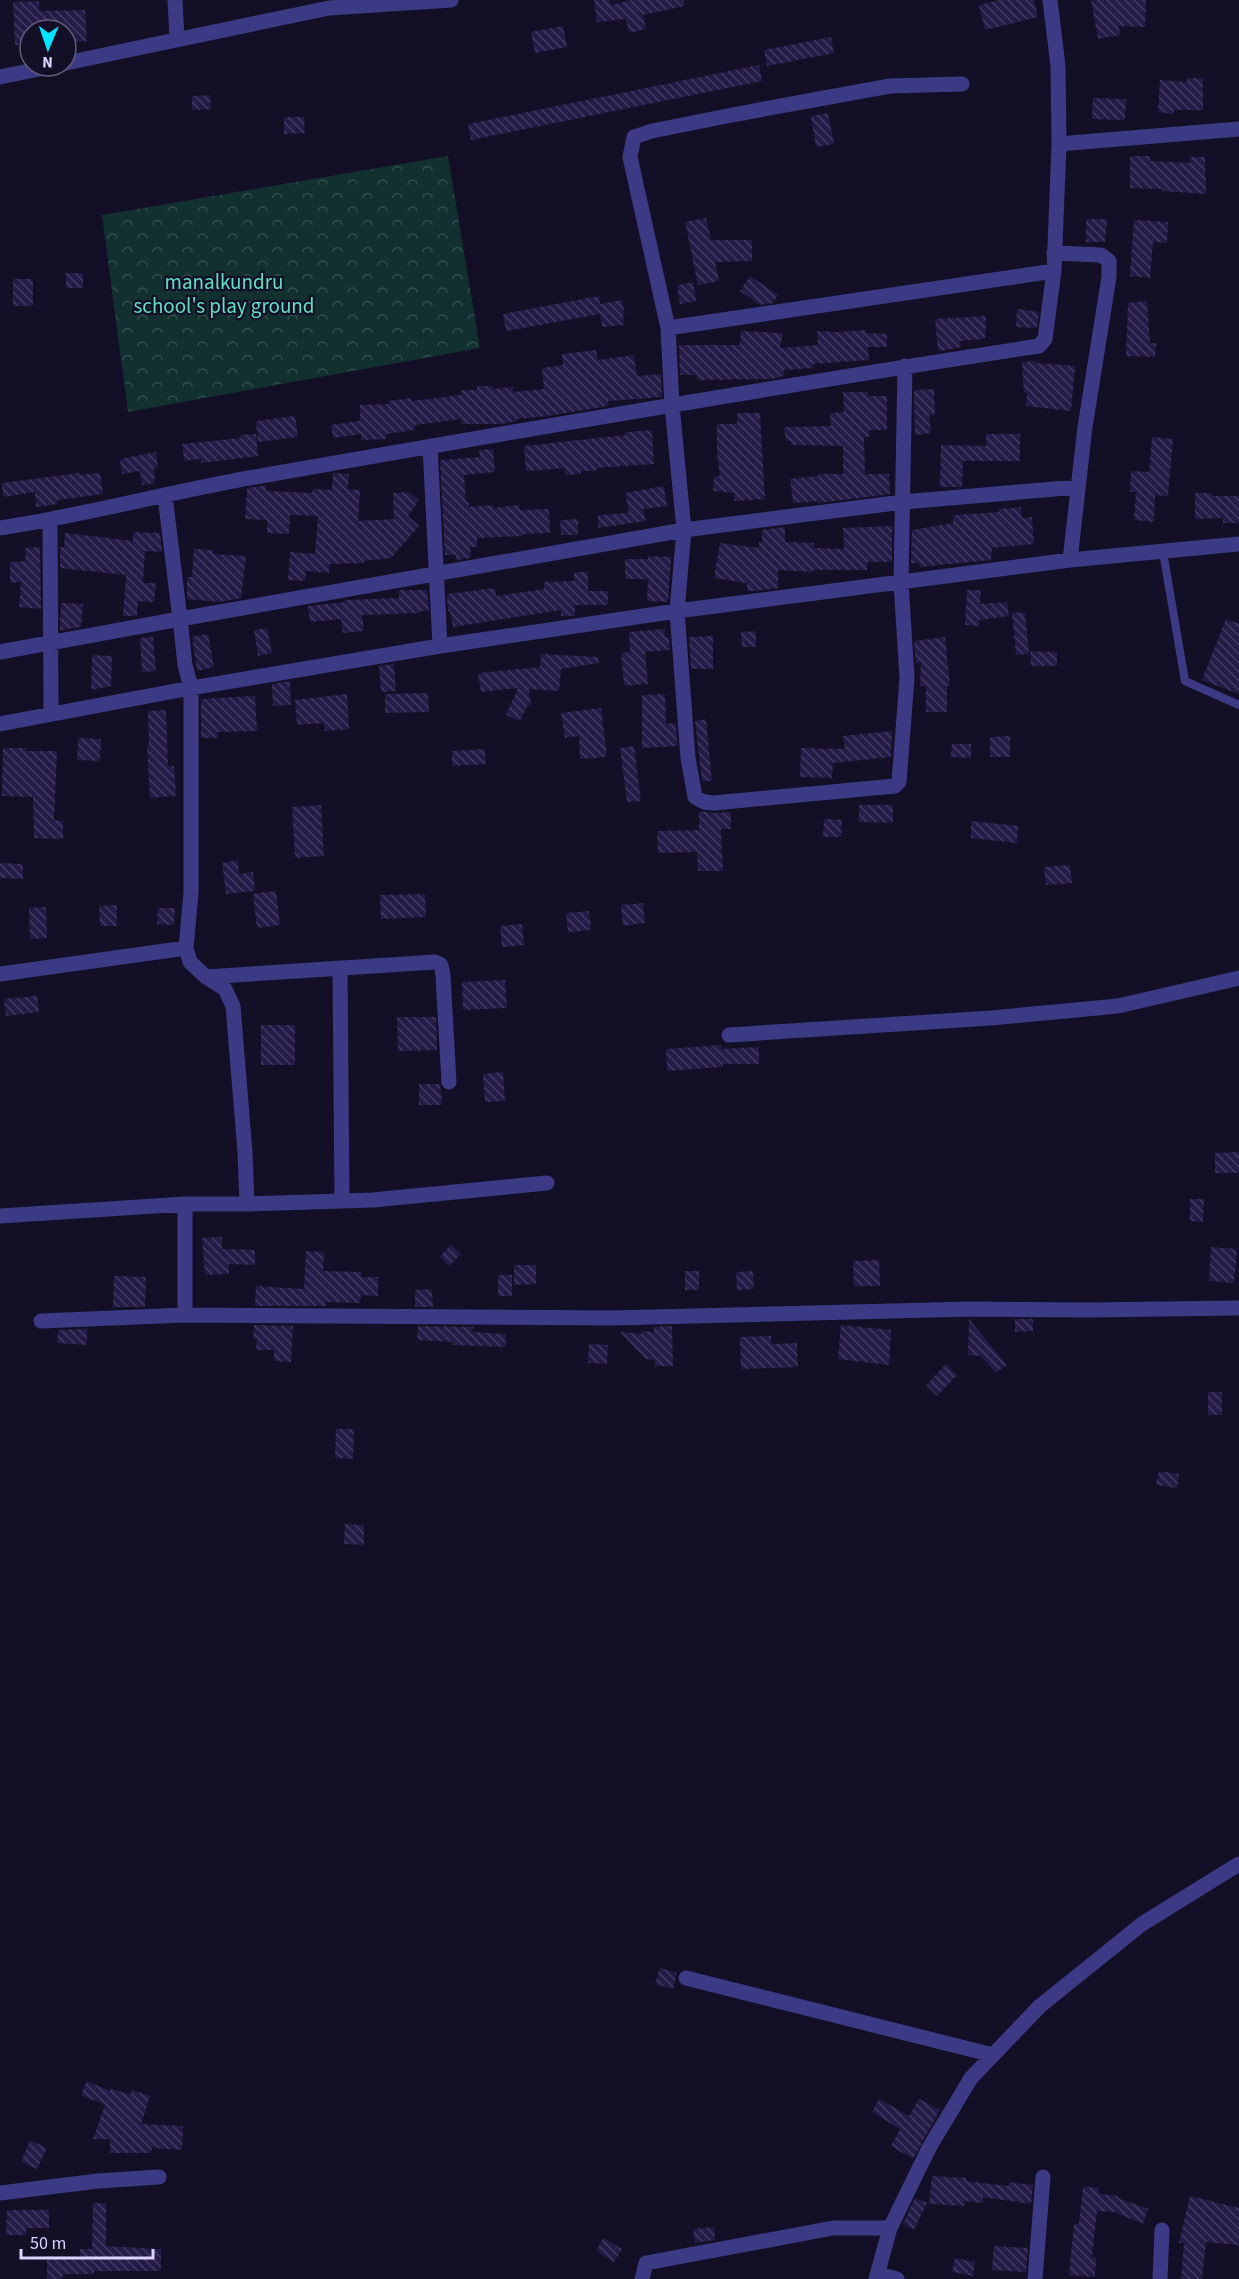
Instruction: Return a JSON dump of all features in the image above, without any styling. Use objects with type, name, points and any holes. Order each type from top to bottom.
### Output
[{"type":"street","points":[[175,0],[177,39]]},
{"type":"street","points":[[78,60],[329,8],[451,0]]},
{"type":"street","points":[[0,528],[50,521],[207,486],[430,446],[1039,345],[1045,339],[1054,271],[1059,144],[1059,66],[1050,0]]},
{"type":"street","points":[[0,78],[18,74]]},
{"type":"street","points":[[905,366],[901,583],[907,678],[900,782],[895,786],[714,803],[704,802],[695,797],[688,758],[677,611],[684,530],[672,405],[668,328],[630,157],[634,137],[652,131],[732,115],[890,86],[962,84]]},
{"type":"street","points":[[1059,144],[1239,129]]},
{"type":"street","points":[[1054,254],[1101,255],[1109,261],[1109,277],[1085,427],[1070,560]]},
{"type":"street","points":[[668,328],[1054,271]]},
{"type":"street","points":[[430,446],[440,646]]},
{"type":"street","points":[[0,652],[436,572],[684,530],[903,502],[1078,487]]},
{"type":"street","points":[[165,496],[185,665],[191,688],[191,893],[186,948],[190,962],[206,977],[225,989],[233,1006],[247,1204]]},
{"type":"street","points":[[50,521],[51,714]]},
{"type":"street","points":[[0,724],[191,688],[440,646],[677,611],[1070,560],[1239,544]]},
{"type":"street","points":[[0,974],[186,948]]},
{"type":"street","points":[[206,977],[435,962],[441,965],[449,1082]]},
{"type":"street","points":[[340,968],[342,1201]]},
{"type":"street","points":[[729,1035],[991,1018],[1118,1006],[1239,978]]},
{"type":"street","points":[[0,1216],[185,1204],[373,1200],[547,1183]]},
{"type":"street","points":[[185,1204],[185,1315]]},
{"type":"street","points":[[41,1321],[185,1315],[612,1318],[971,1309],[1239,1308]]},
{"type":"street","points":[[897,2279],[877,2276],[890,2228],[929,2148],[971,2078],[1040,2006],[1142,1924],[1239,1864]]},
{"type":"street","points":[[686,1978],[993,2055]]},
{"type":"street","points":[[0,2193],[98,2181],[159,2177]]},
{"type":"street","points":[[1035,2279],[1043,2177]]},
{"type":"street","points":[[642,2279],[646,2263],[833,2228],[890,2228]]},
{"type":"street","points":[[1160,2279],[1162,2230]]},
{"type":"lane","points":[[1163,552],[1185,681],[1239,705]]},
{"type":"green space","name":"manalkundru school's play ground","points":[[448,156],[480,348],[128,412],[102,215]]},
{"type":"building","points":[[594,0],[610,0],[611,5],[631,0],[684,0],[684,6],[643,15],[646,29],[629,33],[626,19],[597,22]]},
{"type":"building","points":[[1000,0],[1034,0],[1038,17],[985,30],[979,5]]},
{"type":"building","points":[[1091,0],[1146,0],[1145,27],[1119,26],[1120,35],[1098,39]]},
{"type":"building","points":[[39,1],[39,11],[85,10],[87,41],[78,41],[78,18],[18,18],[18,45],[15,45],[13,2]]},
{"type":"building","points":[[563,26],[567,47],[535,53],[531,32]]},
{"type":"building","points":[[831,37],[834,53],[767,66],[764,50]]},
{"type":"building","points":[[759,65],[762,81],[471,140],[468,124]]},
{"type":"building","points":[[1187,78],[1203,78],[1203,110],[1174,110],[1173,114],[1158,112],[1160,80],[1187,82]]},
{"type":"building","points":[[210,95],[211,109],[192,110],[192,96]]},
{"type":"building","points":[[1093,98],[1126,99],[1125,120],[1092,119]]},
{"type":"building","points":[[828,113],[834,144],[816,147],[811,116]]},
{"type":"building","points":[[284,117],[304,117],[305,133],[284,134]]},
{"type":"building","points":[[1130,156],[1150,156],[1150,161],[1190,163],[1190,157],[1205,157],[1206,194],[1130,188]]},
{"type":"building","points":[[706,218],[711,240],[752,240],[752,261],[715,262],[719,281],[698,285],[685,222]]},
{"type":"building","points":[[1086,219],[1107,219],[1105,242],[1086,242]]},
{"type":"building","points":[[1134,220],[1168,222],[1167,243],[1153,242],[1150,278],[1130,276]]},
{"type":"building","points":[[66,273],[83,273],[83,288],[66,288]]},
{"type":"building","points":[[750,276],[778,295],[773,303],[760,305],[740,291]]},
{"type":"building","points":[[13,279],[33,279],[33,306],[13,306]]},
{"type":"building","points":[[693,282],[696,301],[680,304],[677,285]]},
{"type":"building","points":[[599,296],[600,304],[622,300],[624,325],[602,327],[600,314],[506,331],[503,314]]},
{"type":"building","points":[[1147,301],[1150,343],[1156,343],[1155,357],[1126,356],[1128,303]]},
{"type":"building","points":[[1017,309],[1039,312],[1037,328],[1016,327]]},
{"type":"building","points":[[986,316],[985,339],[960,341],[961,347],[938,350],[935,319]]},
{"type":"building","points":[[866,330],[866,333],[887,334],[887,347],[868,347],[869,360],[812,364],[813,368],[784,370],[784,376],[771,379],[697,380],[697,375],[680,375],[679,345],[740,345],[741,331],[783,333],[780,348],[818,345],[817,331]]},
{"type":"building","points":[[596,350],[598,360],[634,355],[637,376],[661,374],[662,397],[608,401],[608,406],[517,419],[517,421],[501,424],[461,424],[461,419],[415,425],[415,430],[386,434],[386,439],[361,440],[361,434],[333,438],[331,425],[360,421],[360,405],[389,404],[388,401],[411,398],[412,401],[461,395],[461,390],[477,390],[477,386],[493,386],[493,389],[513,387],[513,392],[544,389],[542,368],[563,365],[562,354]]},
{"type":"building","points":[[1036,361],[1036,363],[1075,366],[1071,411],[1026,406],[1027,393],[1024,393],[1022,362]]},
{"type":"building","points":[[934,389],[935,415],[929,415],[931,433],[915,435],[914,390]]},
{"type":"building","points":[[843,392],[868,392],[868,396],[887,396],[887,430],[869,430],[869,437],[864,437],[865,474],[889,474],[890,494],[818,503],[818,501],[793,503],[790,479],[818,476],[818,474],[843,474],[843,446],[792,445],[791,441],[786,441],[784,427],[831,426],[830,413],[844,412]]},
{"type":"building","points":[[737,413],[760,413],[765,499],[734,501],[734,493],[713,491],[714,477],[720,476],[717,424],[737,424]]},
{"type":"building","points":[[295,416],[298,437],[258,442],[256,421]]},
{"type":"building","points":[[652,430],[654,464],[596,468],[596,471],[581,471],[581,474],[565,475],[565,468],[526,471],[524,446]]},
{"type":"building","points":[[256,434],[258,456],[201,463],[201,459],[184,461],[182,444],[241,438],[240,435]]},
{"type":"building","points":[[986,434],[1020,434],[1020,461],[963,461],[962,487],[940,487],[941,445],[986,446]]},
{"type":"building","points":[[1152,437],[1173,439],[1168,496],[1155,495],[1154,522],[1134,520],[1136,492],[1130,492],[1131,471],[1149,472]]},
{"type":"building","points":[[493,449],[495,472],[464,475],[466,502],[469,502],[469,507],[493,505],[493,508],[519,505],[520,510],[549,509],[550,533],[477,538],[477,547],[470,547],[471,558],[456,560],[456,555],[445,555],[440,460],[480,457],[479,450]]},
{"type":"building","points":[[156,452],[158,468],[154,468],[155,483],[142,485],[140,471],[122,474],[120,459]]},
{"type":"building","points":[[79,473],[79,475],[100,473],[103,494],[57,500],[57,504],[36,507],[35,492],[3,497],[2,483]]},
{"type":"building","points":[[333,473],[349,474],[348,489],[360,490],[358,521],[394,519],[393,493],[408,492],[419,500],[408,516],[419,526],[391,558],[364,561],[364,563],[329,564],[329,573],[306,571],[305,581],[288,580],[290,552],[315,554],[318,516],[290,515],[289,534],[267,533],[267,520],[245,519],[247,488],[266,485],[266,491],[312,493],[313,489],[332,490]]},
{"type":"building","points":[[664,486],[667,506],[643,509],[646,521],[598,528],[598,515],[629,513],[625,493]]},
{"type":"building","points":[[1195,493],[1212,493],[1212,496],[1239,496],[1239,523],[1223,523],[1223,518],[1195,519]]},
{"type":"building","points":[[1021,507],[1022,518],[1032,517],[1034,544],[992,548],[991,560],[919,567],[919,563],[911,563],[912,530],[953,523],[953,515],[999,512],[998,509]]},
{"type":"building","points":[[578,519],[578,535],[561,535],[560,520]]},
{"type":"building","points":[[892,526],[892,562],[867,562],[867,570],[813,570],[813,572],[778,570],[778,588],[753,591],[747,591],[747,583],[714,578],[720,543],[759,548],[759,542],[762,542],[762,530],[785,527],[785,542],[814,543],[814,548],[844,549],[843,528]]},
{"type":"building","points":[[133,532],[160,533],[162,552],[145,551],[143,583],[156,583],[154,602],[138,601],[137,616],[123,616],[126,575],[60,568],[60,547],[64,547],[65,533],[133,541]]},
{"type":"building","points":[[40,547],[41,609],[19,607],[21,582],[10,583],[10,562],[26,561],[25,548]]},
{"type":"building","points":[[194,549],[213,550],[213,554],[246,556],[241,598],[219,602],[187,599],[187,577],[192,577]]},
{"type":"building","points":[[648,556],[671,557],[668,602],[647,601],[648,579],[625,579],[625,559],[648,559]]},
{"type":"building","points":[[574,572],[588,572],[588,591],[608,591],[608,605],[575,605],[575,616],[561,616],[561,610],[453,627],[450,611],[448,611],[447,594],[495,588],[496,596],[544,589],[544,582],[574,581]]},
{"type":"building","points":[[399,590],[427,590],[429,611],[362,615],[364,631],[343,633],[341,619],[310,622],[308,606],[345,602],[345,600],[399,598]]},
{"type":"building","points":[[967,590],[981,590],[980,604],[1007,602],[1009,616],[979,620],[979,626],[965,625]]},
{"type":"building","points":[[61,603],[83,604],[81,627],[60,630]]},
{"type":"building","points":[[1025,612],[1029,654],[1016,655],[1012,613]]},
{"type":"building","points":[[1226,619],[1239,624],[1239,694],[1202,680]]},
{"type":"building","points":[[267,628],[272,653],[258,656],[254,630]]},
{"type":"building","points":[[665,629],[665,637],[669,637],[670,650],[645,652],[648,684],[624,686],[621,653],[630,652],[629,632]]},
{"type":"building","points":[[756,631],[756,647],[742,647],[741,632]]},
{"type":"building","points":[[208,634],[214,667],[197,671],[192,637]]},
{"type":"building","points":[[713,636],[713,669],[691,669],[689,637]]},
{"type":"building","points":[[153,637],[156,671],[142,672],[140,638]]},
{"type":"building","points":[[945,637],[950,686],[947,686],[947,712],[926,712],[926,686],[920,686],[921,662],[916,663],[914,641]]},
{"type":"building","points":[[1030,651],[1057,652],[1057,666],[1031,666]]},
{"type":"building","points":[[541,654],[598,657],[599,663],[561,669],[559,691],[529,689],[531,705],[527,706],[520,721],[506,715],[518,688],[481,692],[478,673],[540,667]]},
{"type":"building","points":[[92,655],[112,656],[111,686],[91,690]]},
{"type":"building","points":[[394,664],[396,691],[381,692],[379,666]]},
{"type":"building","points":[[290,681],[291,705],[273,706],[272,684]]},
{"type":"building","points":[[428,693],[429,712],[385,713],[385,694]]},
{"type":"building","points":[[347,694],[349,729],[325,731],[324,723],[297,725],[295,700]]},
{"type":"building","points":[[665,694],[666,724],[676,723],[677,746],[642,748],[642,695]]},
{"type":"building","points":[[255,696],[257,731],[218,732],[218,738],[201,738],[201,699]]},
{"type":"building","points":[[601,708],[607,757],[580,759],[579,736],[565,738],[561,713]]},
{"type":"building","points":[[166,710],[168,766],[174,766],[176,796],[150,798],[148,711]]},
{"type":"building","points":[[706,719],[712,781],[702,781],[695,721]]},
{"type":"building","points":[[892,731],[891,757],[833,763],[832,778],[800,777],[801,748],[845,749],[843,736]]},
{"type":"building","points":[[1010,736],[1010,757],[990,757],[990,737]]},
{"type":"building","points":[[78,738],[101,739],[100,761],[77,760]]},
{"type":"building","points":[[952,744],[971,744],[971,758],[951,757]]},
{"type":"building","points":[[634,746],[641,801],[627,802],[620,748]]},
{"type":"building","points":[[3,748],[57,751],[54,820],[63,821],[63,839],[34,838],[33,797],[2,796]]},
{"type":"building","points":[[485,749],[486,764],[452,766],[452,751]]},
{"type":"building","points":[[321,805],[324,856],[295,858],[292,807]]},
{"type":"building","points":[[859,805],[893,805],[893,823],[859,822]]},
{"type":"building","points":[[699,811],[731,812],[731,829],[721,829],[723,871],[698,871],[697,852],[658,853],[657,831],[699,830]]},
{"type":"building","points":[[824,819],[842,820],[841,837],[823,837]]},
{"type":"building","points":[[971,821],[1018,826],[1017,843],[971,838]]},
{"type":"building","points":[[238,860],[239,874],[253,872],[255,891],[226,894],[222,863]]},
{"type":"building","points":[[0,863],[23,864],[23,879],[0,878]]},
{"type":"building","points":[[1070,865],[1072,883],[1046,885],[1044,867]]},
{"type":"building","points":[[276,891],[280,925],[257,928],[253,894]]},
{"type":"building","points":[[425,894],[426,917],[381,919],[380,895]]},
{"type":"building","points":[[643,903],[645,923],[623,926],[621,905]]},
{"type":"building","points":[[117,905],[117,926],[100,926],[99,906]]},
{"type":"building","points":[[46,907],[47,938],[30,939],[29,908]]},
{"type":"building","points":[[158,908],[175,908],[174,925],[157,924]]},
{"type":"building","points":[[589,911],[591,930],[568,932],[566,913]]},
{"type":"building","points":[[522,924],[524,945],[502,947],[500,926]]},
{"type":"building","points":[[505,980],[507,1008],[463,1010],[462,982]]},
{"type":"building","points":[[37,996],[39,1012],[6,1016],[4,999]]},
{"type":"building","points":[[397,1017],[436,1017],[437,1050],[398,1051]]},
{"type":"building","points":[[261,1025],[295,1025],[295,1065],[261,1065]]},
{"type":"building","points":[[721,1045],[721,1049],[759,1047],[759,1064],[723,1064],[723,1067],[667,1071],[666,1049]]},
{"type":"building","points":[[503,1072],[505,1101],[485,1102],[483,1074]]},
{"type":"building","points":[[419,1084],[440,1084],[442,1105],[419,1105]]},
{"type":"building","points":[[1239,1152],[1239,1173],[1215,1173],[1215,1153]]},
{"type":"building","points":[[1190,1199],[1204,1199],[1203,1222],[1190,1221]]},
{"type":"building","points":[[222,1237],[222,1249],[255,1250],[255,1265],[229,1264],[229,1274],[205,1275],[202,1238]]},
{"type":"building","points":[[451,1245],[461,1254],[449,1266],[440,1256]]},
{"type":"building","points":[[1211,1247],[1237,1249],[1234,1283],[1209,1281]]},
{"type":"building","points":[[306,1251],[324,1252],[323,1271],[362,1272],[361,1277],[378,1277],[378,1296],[361,1295],[360,1303],[326,1302],[326,1306],[255,1306],[256,1286],[304,1289]]},
{"type":"building","points":[[879,1260],[880,1286],[854,1286],[853,1261]]},
{"type":"building","points":[[514,1265],[536,1265],[536,1284],[514,1285]]},
{"type":"building","points":[[685,1271],[699,1271],[699,1290],[685,1290]]},
{"type":"building","points":[[753,1271],[754,1289],[737,1290],[736,1272]]},
{"type":"building","points":[[498,1275],[512,1275],[512,1296],[498,1296]]},
{"type":"building","points":[[114,1276],[146,1277],[145,1307],[113,1307]]},
{"type":"building","points":[[432,1289],[433,1307],[415,1307],[415,1290]]},
{"type":"building","points":[[969,1319],[1007,1365],[996,1373],[981,1356],[968,1355]]},
{"type":"building","points":[[1015,1319],[1033,1319],[1033,1331],[1015,1332]]},
{"type":"building","points":[[254,1325],[293,1326],[291,1362],[274,1361],[274,1350],[256,1350],[257,1339],[253,1339]]},
{"type":"building","points":[[841,1325],[891,1330],[889,1365],[838,1359]]},
{"type":"building","points":[[418,1326],[473,1327],[472,1332],[506,1334],[505,1347],[453,1345],[453,1342],[417,1340]]},
{"type":"building","points":[[672,1326],[673,1366],[655,1366],[655,1360],[646,1359],[620,1332],[642,1334],[642,1331],[654,1332],[654,1327]]},
{"type":"building","points":[[87,1329],[87,1345],[57,1343],[58,1330]]},
{"type":"building","points":[[771,1336],[771,1344],[797,1343],[798,1367],[741,1369],[740,1337]]},
{"type":"building","points":[[589,1344],[608,1345],[607,1364],[588,1363]]},
{"type":"building","points":[[946,1364],[957,1375],[937,1396],[926,1385]]},
{"type":"building","points":[[1208,1392],[1222,1392],[1222,1415],[1208,1415]]},
{"type":"building","points":[[336,1429],[354,1429],[353,1459],[335,1458]]},
{"type":"building","points":[[1159,1471],[1179,1474],[1177,1488],[1156,1485]]},
{"type":"building","points":[[345,1524],[364,1525],[364,1545],[344,1544]]},
{"type":"building","points":[[660,1968],[677,1973],[673,1989],[655,1984]]},
{"type":"building","points":[[87,2081],[110,2091],[111,2088],[130,2095],[132,2090],[150,2096],[141,2124],[183,2126],[182,2150],[152,2148],[151,2153],[110,2153],[110,2139],[93,2139],[105,2105],[81,2095]]},
{"type":"building","points":[[879,2099],[909,2116],[919,2099],[940,2110],[913,2159],[891,2146],[900,2129],[872,2112]]},
{"type":"building","points":[[30,2140],[47,2148],[37,2169],[21,2162]]},
{"type":"building","points":[[932,2176],[967,2178],[966,2181],[1008,2186],[1009,2182],[1033,2185],[1031,2204],[983,2197],[983,2203],[965,2201],[964,2206],[929,2204]]},
{"type":"building","points":[[1083,2187],[1099,2188],[1099,2194],[1118,2196],[1118,2198],[1148,2209],[1143,2224],[1114,2212],[1097,2211],[1092,2257],[1096,2258],[1095,2277],[1069,2275],[1074,2224],[1079,2224]]},
{"type":"building","points":[[1190,2196],[1239,2208],[1239,2245],[1206,2242],[1202,2279],[1181,2279],[1184,2243],[1179,2243]]},
{"type":"building","points":[[915,2198],[927,2203],[914,2230],[903,2224]]},
{"type":"building","points":[[93,2203],[106,2203],[106,2246],[161,2249],[161,2271],[94,2271],[94,2274],[63,2274],[62,2279],[47,2279],[47,2256],[80,2257],[80,2249],[92,2249]]},
{"type":"building","points":[[7,2210],[49,2210],[49,2228],[26,2228],[26,2235],[6,2235]]},
{"type":"building","points":[[714,2227],[715,2240],[695,2243],[693,2229]]},
{"type":"building","points":[[603,2238],[622,2249],[614,2262],[596,2251]]},
{"type":"building","points":[[994,2246],[1028,2248],[1026,2272],[992,2270]]},
{"type":"building","points":[[955,2258],[975,2262],[973,2276],[952,2272]]}]
